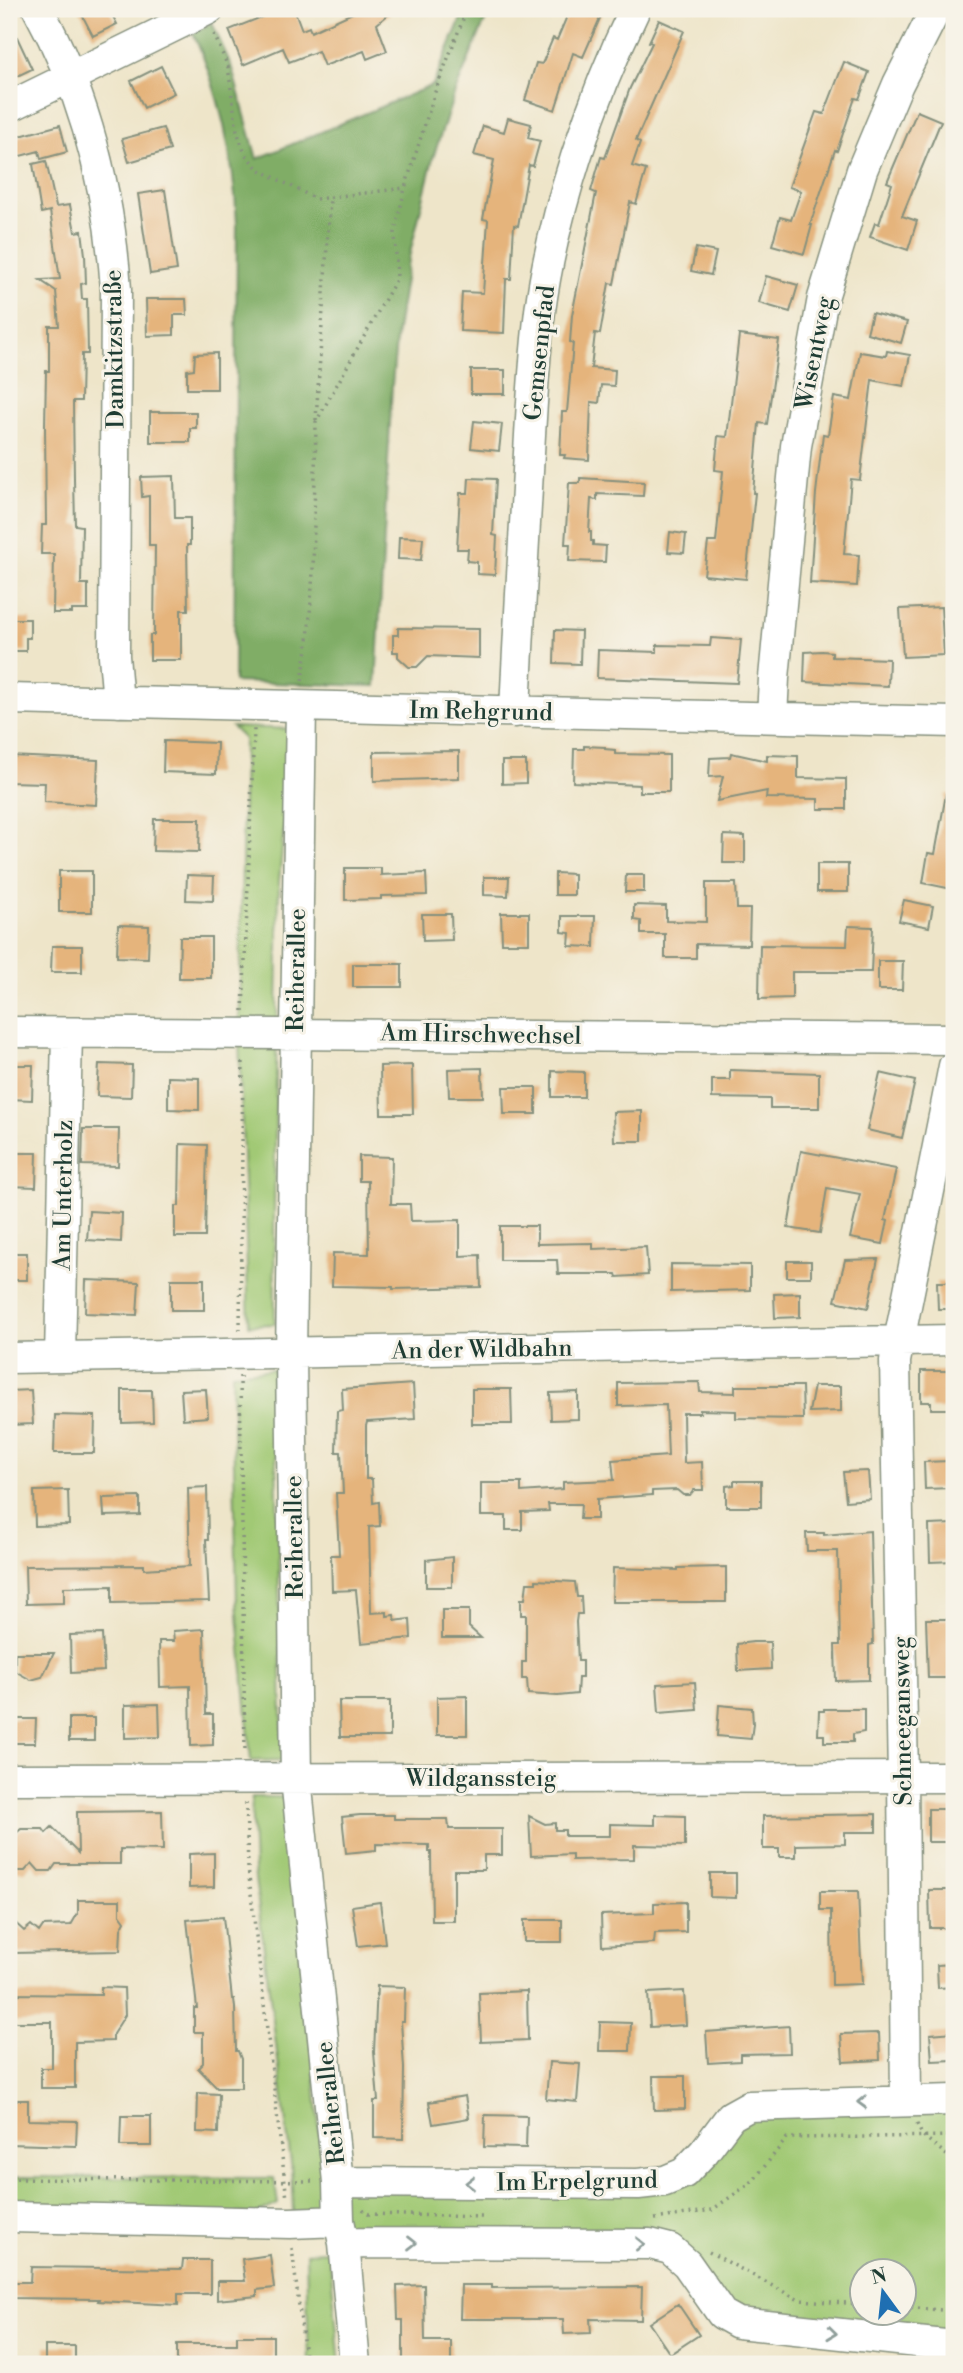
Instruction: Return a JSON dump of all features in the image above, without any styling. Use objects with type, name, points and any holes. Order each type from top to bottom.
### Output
[{"type":"street","name":"Damkitzstraße","points":[[38,9],[71,77],[100,168],[110,228],[117,289],[114,656],[118,702]]},
{"type":"street","name":"Gemsenpfad","points":[[515,712],[531,415],[541,309],[554,240],[593,106],[635,9]]},
{"type":"street","name":"Wisentweg","points":[[772,717],[796,446],[823,298],[862,170],[898,85],[936,9]]},
{"type":"street","points":[[9,107],[205,11]]},
{"type":"street","name":"Im Rehgrund","points":[[9,699],[954,722]]},
{"type":"street","name":"Reiherallee","points":[[302,708],[291,1354],[296,1779],[355,2364]]},
{"type":"street","name":"Am Hirschwechsel","points":[[9,1032],[295,1032],[954,1039]]},
{"type":"street","name":"Am Unterholz","points":[[60,1357],[67,1033]]},
{"type":"street","name":"Schneegansweg","points":[[906,2101],[895,1361],[954,1066]]},
{"type":"street","name":"An der Wildbahn","points":[[9,1358],[954,1340]]},
{"type":"street","name":"Wildganssteig","points":[[9,1779],[954,1777]]},
{"type":"street","name":"Im Erpelgrund","points":[[338,2182],[638,2184],[665,2181],[684,2174],[731,2116],[749,2106],[954,2101]]},
{"type":"street","points":[[9,2217],[289,2223],[341,2232],[650,2244],[670,2249],[687,2263],[722,2314],[738,2323],[954,2346]]},
{"type":"path","points":[[316,422],[397,278],[395,232],[404,188],[435,92],[467,9]]},
{"type":"path","points":[[205,11],[228,67],[237,131],[245,154],[258,169],[316,199],[404,188]]},
{"type":"path","points":[[302,708],[301,686],[308,642],[313,572],[316,422],[330,198]]},
{"type":"path","points":[[255,706],[243,1032],[240,1355],[245,1779],[248,1868],[306,2364]]},
{"type":"path","points":[[906,2101],[922,2135],[954,2161]]},
{"type":"path","points":[[9,2179],[338,2182]]},
{"type":"path","points":[[698,2247],[799,2300],[848,2303]]},
{"type":"path","points":[[918,2308],[954,2311]]},
{"type":"green space","points":[[465,9],[490,9],[455,92],[433,158],[407,266],[397,330],[376,686],[234,682],[237,224],[233,175],[224,127],[211,79],[193,33],[212,23],[231,65],[257,159],[433,85]]},
{"type":"green space","points":[[232,727],[293,729],[279,881],[275,1324],[249,1325],[239,1038],[244,739]]},
{"type":"green space","points":[[274,1369],[283,1760],[251,1761],[237,1603],[232,1373]]},
{"type":"green space","points":[[251,1797],[292,1797],[324,2189],[314,2208],[293,2213],[291,2163],[254,1870]]},
{"type":"green space","points":[[954,2100],[954,2346],[738,2323],[670,2249],[344,2243],[338,2182],[665,2181],[731,2116]]},
{"type":"green space","points":[[9,2177],[274,2178],[278,2204],[257,2214],[9,2210]]},
{"type":"green space","points":[[329,2251],[340,2364],[309,2364],[306,2252]]},
{"type":"building","points":[[79,9],[109,9],[117,24],[93,36]]},
{"type":"building","points":[[274,9],[294,9],[302,30],[309,27],[311,32],[361,9],[395,9],[377,24],[387,51],[367,59],[364,51],[324,66],[318,51],[289,62],[283,48],[243,65],[229,30],[262,17],[261,14]]},
{"type":"building","points":[[570,9],[604,9],[583,57],[573,53],[555,110],[525,100],[536,63],[542,64],[553,38],[557,40]]},
{"type":"building","points":[[9,20],[32,69],[9,80]]},
{"type":"building","points":[[659,20],[684,31],[636,140],[640,143],[632,166],[646,170],[636,204],[630,202],[614,284],[609,283],[600,334],[595,333],[591,368],[615,370],[614,386],[601,385],[599,403],[591,402],[589,460],[564,458],[565,455],[560,455],[562,412],[567,412],[573,343],[570,342],[572,315],[596,193],[591,191],[601,157],[605,158],[630,88],[652,43],[649,42]]},
{"type":"building","points":[[844,62],[869,72],[859,99],[855,98],[837,151],[835,150],[810,225],[804,254],[772,245],[780,217],[791,220],[801,191],[789,187],[816,112],[824,114]]},
{"type":"building","points":[[161,66],[174,93],[144,108],[131,81]]},
{"type":"building","points":[[917,111],[941,121],[902,216],[917,221],[908,250],[870,237],[875,223],[879,224],[892,184],[887,182]]},
{"type":"building","points":[[508,118],[531,124],[528,138],[540,141],[533,166],[529,165],[518,226],[514,225],[511,279],[506,279],[504,333],[460,331],[462,292],[483,293],[488,220],[483,219],[494,160],[474,155],[483,126],[504,132]]},
{"type":"building","points":[[60,125],[67,152],[41,159],[39,151],[9,159],[9,139]]},
{"type":"building","points":[[163,128],[170,150],[129,162],[122,139]]},
{"type":"building","points":[[46,161],[56,207],[70,205],[75,232],[82,231],[85,255],[86,283],[81,284],[82,299],[87,299],[88,354],[82,354],[81,401],[73,401],[75,525],[82,526],[81,584],[88,584],[88,610],[72,610],[72,613],[53,613],[54,554],[41,554],[42,525],[46,525],[45,427],[49,326],[59,326],[56,291],[40,280],[60,279],[50,211],[41,213],[33,164]]},
{"type":"building","points":[[165,190],[177,270],[150,274],[138,194]]},
{"type":"building","points":[[696,248],[716,252],[711,275],[691,271]]},
{"type":"building","points":[[766,276],[798,285],[790,312],[759,303]]},
{"type":"building","points":[[146,299],[186,299],[187,315],[174,315],[174,335],[147,336]]},
{"type":"building","points":[[872,313],[907,322],[901,343],[867,333]]},
{"type":"building","points":[[739,335],[779,340],[767,424],[759,423],[746,579],[704,575],[708,542],[716,542],[723,471],[715,470],[718,436],[727,437]]},
{"type":"building","points":[[887,351],[910,355],[904,386],[872,380],[860,480],[851,479],[844,554],[859,555],[857,586],[810,583],[823,434],[828,435],[834,397],[851,400],[860,352],[886,356]]},
{"type":"building","points":[[217,353],[217,389],[187,389],[187,370],[194,369],[195,354]]},
{"type":"building","points":[[471,370],[505,370],[505,394],[471,394]]},
{"type":"building","points":[[150,412],[196,412],[196,428],[190,428],[190,442],[150,442]]},
{"type":"building","points":[[474,421],[502,424],[499,451],[471,448]]},
{"type":"building","points":[[174,476],[175,518],[190,518],[190,545],[187,545],[188,610],[181,610],[181,660],[150,660],[150,635],[154,635],[155,545],[149,545],[149,496],[142,497],[141,477]]},
{"type":"building","points":[[469,478],[496,479],[493,535],[497,536],[495,575],[477,574],[477,562],[467,561],[468,549],[457,549],[460,493],[468,493]]},
{"type":"building","points":[[580,478],[644,482],[643,496],[597,494],[597,500],[591,499],[591,541],[593,545],[606,546],[605,562],[569,561],[570,544],[565,544],[569,483],[580,483]]},
{"type":"building","points":[[670,532],[686,534],[684,553],[668,552]]},
{"type":"building","points":[[399,537],[423,538],[421,560],[398,559]]},
{"type":"building","points":[[941,607],[944,655],[903,657],[900,609]]},
{"type":"building","points":[[9,619],[30,619],[30,638],[26,638],[26,651],[9,651]]},
{"type":"building","points":[[398,628],[479,629],[479,658],[428,656],[417,667],[409,667],[398,657],[398,652],[393,652],[393,635],[398,635]]},
{"type":"building","points":[[555,630],[581,631],[580,664],[554,663]]},
{"type":"building","points":[[711,638],[741,640],[737,683],[597,678],[598,650],[657,652],[657,645],[710,646]]},
{"type":"building","points":[[805,652],[832,652],[832,657],[889,659],[888,686],[804,682]]},
{"type":"building","points":[[164,741],[217,743],[216,774],[163,772]]},
{"type":"building","points":[[584,746],[605,747],[615,750],[615,754],[669,755],[669,792],[640,792],[640,785],[573,782],[574,749],[584,749]]},
{"type":"building","points":[[459,751],[459,778],[374,781],[374,752]]},
{"type":"building","points":[[731,753],[767,761],[767,755],[798,756],[798,778],[846,779],[846,809],[818,809],[818,799],[766,798],[767,791],[717,801],[723,776],[709,777],[710,758],[730,757]]},
{"type":"building","points":[[9,756],[98,760],[96,805],[44,802],[45,783],[9,782]]},
{"type":"building","points":[[502,761],[526,761],[526,783],[502,784]]},
{"type":"building","points":[[946,794],[954,795],[952,889],[923,883],[928,853],[935,854]]},
{"type":"building","points":[[154,819],[200,819],[199,852],[153,851]]},
{"type":"building","points":[[724,835],[745,836],[745,863],[723,863]]},
{"type":"building","points":[[817,864],[848,864],[848,892],[817,892]]},
{"type":"building","points":[[345,868],[381,868],[381,875],[426,873],[427,895],[345,900]]},
{"type":"building","points":[[59,871],[92,871],[92,912],[59,912]]},
{"type":"building","points":[[555,873],[574,874],[574,895],[555,895]]},
{"type":"building","points":[[187,875],[214,876],[213,901],[186,900]]},
{"type":"building","points":[[626,875],[644,875],[644,892],[625,892]]},
{"type":"building","points":[[484,877],[509,877],[508,896],[484,895]]},
{"type":"building","points":[[706,883],[736,883],[737,909],[750,909],[749,945],[696,944],[696,958],[665,958],[665,934],[641,934],[641,921],[634,920],[634,905],[666,906],[666,921],[706,922]]},
{"type":"building","points":[[904,900],[933,906],[929,927],[899,921]]},
{"type":"building","points":[[501,913],[529,913],[529,943],[502,943]]},
{"type":"building","points":[[422,914],[451,914],[452,940],[423,941]]},
{"type":"building","points":[[562,916],[595,916],[594,947],[569,946],[570,933],[562,932]]},
{"type":"building","points":[[118,925],[149,926],[148,958],[117,957]]},
{"type":"building","points":[[848,926],[873,927],[871,972],[792,972],[792,998],[759,999],[760,945],[847,946]]},
{"type":"building","points":[[180,937],[211,937],[211,978],[179,978]]},
{"type":"building","points":[[52,946],[82,946],[82,972],[51,972]]},
{"type":"building","points":[[878,961],[903,961],[902,990],[878,990]]},
{"type":"building","points":[[353,964],[402,964],[402,987],[353,987]]},
{"type":"building","points":[[99,1064],[132,1065],[131,1097],[97,1096]]},
{"type":"building","points":[[9,1065],[33,1065],[32,1100],[9,1099]]},
{"type":"building","points":[[412,1065],[413,1114],[381,1114],[380,1066]]},
{"type":"building","points":[[482,1068],[483,1097],[449,1097],[448,1069]]},
{"type":"building","points":[[730,1070],[819,1073],[819,1108],[770,1108],[770,1099],[712,1098],[712,1080],[730,1080]]},
{"type":"building","points":[[552,1071],[584,1072],[584,1097],[552,1097]]},
{"type":"building","points":[[880,1073],[915,1081],[902,1138],[867,1130]]},
{"type":"building","points":[[168,1077],[199,1078],[199,1110],[168,1109]]},
{"type":"building","points":[[503,1087],[536,1087],[536,1114],[504,1114]]},
{"type":"building","points":[[642,1111],[642,1141],[614,1141],[613,1112]]},
{"type":"building","points":[[83,1129],[119,1129],[118,1166],[82,1165]]},
{"type":"building","points":[[180,1144],[207,1145],[205,1237],[175,1237],[175,1206],[179,1206]]},
{"type":"building","points":[[801,1151],[896,1169],[885,1220],[888,1221],[883,1244],[850,1238],[860,1194],[827,1188],[820,1233],[788,1228]]},
{"type":"building","points":[[9,1153],[37,1153],[36,1187],[9,1186]]},
{"type":"building","points":[[359,1156],[392,1157],[391,1204],[410,1204],[411,1221],[460,1220],[460,1256],[480,1255],[481,1287],[393,1289],[332,1286],[333,1253],[369,1254],[368,1181],[359,1181]]},
{"type":"building","points":[[89,1211],[122,1213],[121,1242],[87,1240]]},
{"type":"building","points":[[500,1226],[537,1226],[537,1244],[593,1243],[593,1249],[646,1247],[648,1275],[617,1277],[616,1274],[558,1274],[557,1260],[500,1260]]},
{"type":"building","points":[[9,1253],[27,1253],[27,1280],[9,1280]]},
{"type":"building","points":[[878,1259],[868,1308],[835,1301],[845,1260]]},
{"type":"building","points":[[787,1261],[811,1261],[811,1277],[787,1277]]},
{"type":"building","points":[[671,1264],[750,1265],[750,1290],[671,1292]]},
{"type":"building","points":[[171,1279],[204,1279],[204,1310],[171,1310]]},
{"type":"building","points":[[86,1280],[139,1282],[137,1315],[85,1313]]},
{"type":"building","points":[[937,1282],[954,1282],[954,1309],[938,1309]]},
{"type":"building","points":[[800,1293],[800,1317],[775,1318],[774,1294]]},
{"type":"building","points":[[921,1371],[952,1371],[953,1409],[931,1409],[931,1402],[921,1402]]},
{"type":"building","points":[[699,1382],[700,1392],[735,1393],[735,1386],[802,1386],[803,1419],[736,1418],[736,1411],[700,1410],[700,1413],[683,1413],[684,1463],[702,1462],[703,1490],[694,1490],[690,1495],[683,1495],[677,1490],[652,1491],[652,1495],[597,1499],[597,1519],[580,1519],[581,1504],[548,1504],[549,1511],[522,1512],[522,1530],[506,1530],[506,1516],[481,1516],[481,1483],[521,1483],[521,1492],[563,1489],[563,1482],[614,1480],[612,1460],[668,1456],[666,1405],[618,1406],[618,1383]]},
{"type":"building","points":[[413,1384],[415,1419],[367,1422],[366,1426],[366,1479],[372,1479],[373,1503],[379,1502],[380,1526],[369,1527],[371,1613],[387,1612],[387,1616],[394,1615],[395,1621],[410,1619],[411,1638],[361,1643],[356,1590],[332,1591],[331,1555],[339,1555],[336,1493],[343,1493],[341,1452],[336,1452],[337,1411],[343,1410],[342,1389]]},
{"type":"building","points":[[814,1386],[841,1386],[841,1411],[809,1412]]},
{"type":"building","points":[[206,1389],[208,1417],[183,1419],[181,1390]]},
{"type":"building","points":[[472,1389],[511,1389],[512,1424],[472,1424]]},
{"type":"building","points":[[31,1390],[33,1424],[9,1425],[9,1391]]},
{"type":"building","points":[[122,1390],[152,1390],[153,1422],[122,1423]]},
{"type":"building","points":[[578,1392],[578,1419],[551,1420],[550,1393]]},
{"type":"building","points":[[55,1415],[95,1416],[94,1453],[54,1453]]},
{"type":"building","points":[[950,1461],[951,1488],[925,1489],[924,1462]]},
{"type":"building","points":[[868,1471],[870,1499],[846,1501],[843,1472]]},
{"type":"building","points":[[734,1481],[761,1481],[761,1507],[726,1507],[726,1486],[734,1485]]},
{"type":"building","points":[[207,1487],[209,1601],[112,1603],[112,1586],[64,1587],[64,1603],[26,1604],[25,1566],[144,1565],[144,1569],[190,1566],[188,1488]]},
{"type":"building","points":[[68,1490],[69,1525],[35,1526],[34,1491]]},
{"type":"building","points":[[140,1497],[140,1515],[104,1516],[103,1498]]},
{"type":"building","points":[[954,1524],[954,1561],[930,1562],[929,1525]]},
{"type":"building","points":[[870,1531],[873,1644],[869,1645],[869,1680],[836,1681],[835,1645],[840,1645],[838,1551],[807,1551],[806,1533],[824,1535]]},
{"type":"building","points":[[452,1557],[452,1587],[426,1587],[426,1560]]},
{"type":"building","points":[[726,1567],[726,1602],[612,1602],[613,1568],[678,1570]]},
{"type":"building","points":[[536,1580],[575,1582],[577,1597],[581,1597],[582,1614],[577,1614],[576,1622],[578,1661],[582,1661],[582,1678],[578,1678],[577,1694],[528,1694],[527,1679],[522,1679],[522,1662],[526,1662],[526,1615],[521,1615],[521,1599],[525,1599],[527,1583],[536,1583]]},
{"type":"building","points":[[442,1610],[469,1610],[469,1627],[481,1638],[442,1638]]},
{"type":"building","points":[[926,1619],[954,1619],[954,1646],[950,1646],[951,1678],[928,1678]]},
{"type":"building","points":[[204,1629],[206,1714],[213,1714],[213,1745],[191,1746],[190,1686],[160,1687],[159,1641],[174,1641],[173,1631]]},
{"type":"building","points":[[102,1634],[104,1671],[71,1673],[70,1635]]},
{"type":"building","points":[[770,1642],[771,1669],[738,1671],[737,1644]]},
{"type":"building","points":[[15,1653],[54,1653],[42,1677],[31,1680],[15,1671]]},
{"type":"building","points":[[695,1682],[697,1710],[659,1713],[657,1684]]},
{"type":"building","points":[[467,1696],[467,1735],[437,1735],[437,1697]]},
{"type":"building","points":[[339,1701],[390,1701],[390,1737],[340,1737]]},
{"type":"building","points":[[159,1704],[160,1737],[125,1738],[125,1705]]},
{"type":"building","points":[[719,1705],[752,1708],[751,1739],[717,1736]]},
{"type":"building","points":[[864,1709],[864,1732],[853,1734],[853,1742],[824,1742],[824,1735],[818,1735],[819,1711]]},
{"type":"building","points":[[69,1718],[94,1718],[94,1741],[69,1741]]},
{"type":"building","points":[[9,1719],[36,1719],[35,1743],[9,1743]]},
{"type":"building","points":[[928,1809],[954,1809],[954,1842],[928,1842]]},
{"type":"building","points":[[162,1811],[163,1850],[120,1849],[120,1864],[56,1864],[51,1871],[39,1871],[32,1863],[25,1871],[13,1871],[9,1866],[9,1839],[21,1829],[43,1829],[46,1833],[52,1827],[78,1853],[77,1812]]},
{"type":"building","points":[[876,1814],[876,1832],[845,1832],[845,1844],[796,1845],[796,1857],[779,1857],[779,1849],[763,1849],[763,1816]]},
{"type":"building","points":[[394,1815],[394,1819],[448,1819],[449,1829],[502,1829],[502,1855],[484,1855],[484,1870],[454,1870],[454,1921],[432,1921],[429,1845],[376,1844],[376,1850],[346,1853],[342,1817]]},
{"type":"building","points":[[655,1815],[685,1816],[685,1846],[634,1845],[634,1859],[572,1860],[572,1854],[531,1856],[529,1816],[545,1824],[555,1823],[555,1830],[565,1830],[565,1836],[610,1836],[610,1824],[655,1825]]},
{"type":"building","points":[[214,1853],[214,1887],[189,1888],[189,1854]]},
{"type":"building","points":[[710,1873],[736,1873],[736,1898],[710,1897]]},
{"type":"building","points":[[929,1890],[954,1890],[954,1928],[930,1928]]},
{"type":"building","points":[[820,1891],[858,1891],[862,1984],[832,1985],[831,1910],[820,1910]]},
{"type":"building","points":[[78,1900],[120,1900],[120,1914],[125,1921],[121,1929],[120,1951],[12,1953],[12,1920],[24,1931],[31,1925],[39,1932],[43,1926],[71,1925],[78,1913]]},
{"type":"building","points":[[380,1902],[385,1943],[358,1946],[352,1906]]},
{"type":"building","points":[[686,1902],[686,1932],[655,1933],[654,1943],[602,1946],[601,1915],[654,1913],[654,1903]]},
{"type":"building","points":[[223,1917],[235,2008],[236,2051],[241,2059],[241,2088],[217,2088],[198,2068],[203,2063],[203,2032],[194,2032],[194,2008],[197,2008],[187,1920]]},
{"type":"building","points":[[524,1920],[562,1920],[562,1942],[524,1942]]},
{"type":"building","points":[[954,1964],[954,1987],[938,1988],[937,1965]]},
{"type":"building","points":[[377,1986],[405,1987],[404,2021],[401,2021],[404,2068],[403,2139],[374,2138],[374,2101],[378,2101],[374,2052]]},
{"type":"building","points":[[101,1987],[124,1988],[125,2015],[113,2034],[113,2041],[75,2042],[75,2088],[41,2088],[41,2068],[52,2068],[52,2022],[9,2022],[9,1994],[101,1995]]},
{"type":"building","points":[[527,1991],[528,2040],[481,2042],[479,1993]]},
{"type":"building","points":[[684,1991],[686,2025],[650,2027],[648,1993]]},
{"type":"building","points":[[600,2022],[631,2023],[630,2051],[599,2051]]},
{"type":"building","points":[[789,2026],[790,2053],[740,2054],[740,2061],[708,2063],[706,2032]]},
{"type":"building","points":[[954,2032],[954,2060],[932,2061],[930,2034]]},
{"type":"building","points":[[879,2033],[880,2060],[843,2062],[841,2034]]},
{"type":"building","points":[[549,2062],[580,2064],[577,2102],[546,2099]]},
{"type":"building","points":[[653,2076],[685,2076],[685,2109],[654,2110]]},
{"type":"building","points":[[198,2093],[219,2094],[218,2133],[197,2132]]},
{"type":"building","points":[[465,2096],[469,2118],[433,2124],[429,2102]]},
{"type":"building","points":[[9,2100],[28,2100],[28,2120],[77,2121],[76,2146],[9,2144]]},
{"type":"building","points":[[485,2115],[527,2116],[526,2148],[484,2147]]},
{"type":"building","points":[[121,2116],[151,2116],[151,2146],[120,2146]]},
{"type":"building","points":[[270,2255],[274,2288],[257,2290],[257,2296],[217,2300],[217,2281],[245,2281],[242,2259]]},
{"type":"building","points":[[183,2260],[210,2260],[210,2294],[178,2294],[178,2305],[98,2301],[99,2299],[9,2298],[9,2282],[30,2282],[31,2267],[182,2269]]},
{"type":"building","points":[[424,2285],[425,2341],[451,2341],[451,2364],[403,2364],[403,2320],[398,2320],[397,2286]]},
{"type":"building","points":[[461,2285],[492,2285],[492,2288],[642,2287],[641,2320],[590,2319],[591,2333],[564,2334],[563,2319],[460,2319]]},
{"type":"building","points":[[678,2304],[699,2335],[670,2354],[649,2323]]},
{"type":"building","points":[[237,2336],[273,2336],[273,2364],[177,2364],[177,2344],[237,2344]]},
{"type":"building","points":[[45,2346],[75,2346],[75,2364],[45,2364]]}]
